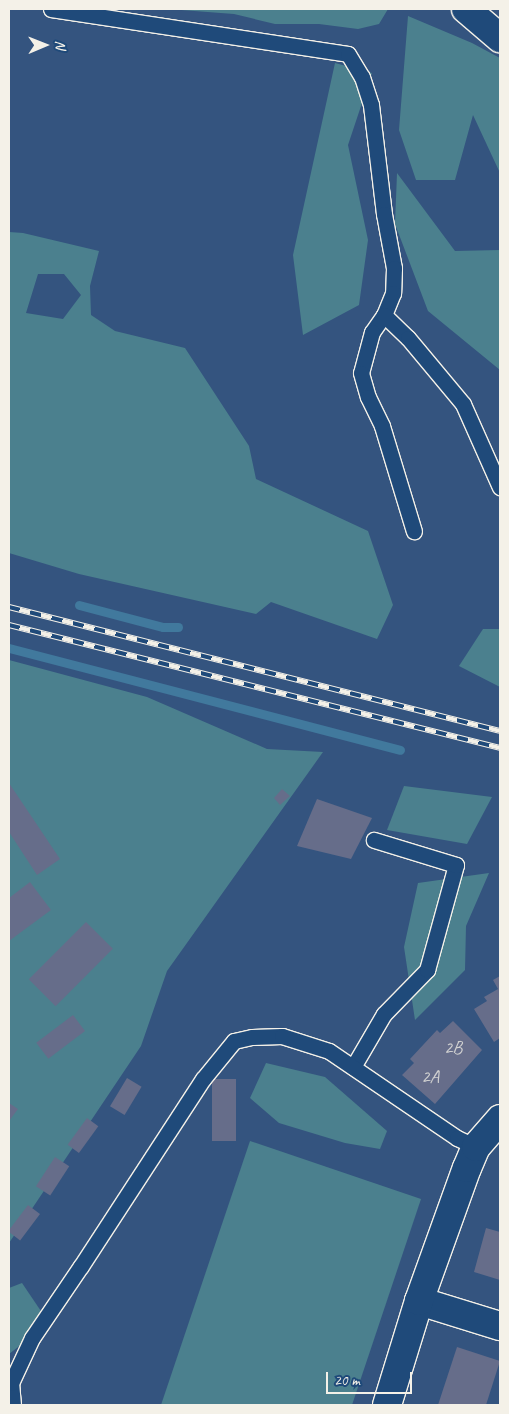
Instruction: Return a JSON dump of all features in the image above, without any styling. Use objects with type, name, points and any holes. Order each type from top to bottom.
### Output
[{"type":"street","points":[[466,9],[500,38]]},
{"type":"street","points":[[387,1405],[419,1301],[476,1147],[500,1119]]},
{"type":"street","points":[[419,1301],[500,1326]]},
{"type":"lane","points":[[51,9],[348,54],[362,77],[371,105],[384,214],[394,268],[393,293],[384,314],[372,332],[360,373],[368,397],[382,426],[414,531]]},
{"type":"lane","points":[[384,314],[408,338],[463,404],[500,487]]},
{"type":"lane","points":[[353,1067],[384,1014],[427,970],[456,865],[374,840]]},
{"type":"lane","points":[[13,1405],[11,1383],[32,1338],[82,1266],[202,1079],[234,1041],[252,1037],[282,1036],[329,1051],[457,1138],[476,1147]]},
{"type":"green space","points":[[168,9],[388,9],[379,24],[358,29],[319,24],[275,24],[234,14]]},
{"type":"green space","points":[[408,16],[472,43],[500,58],[500,173],[473,115],[455,180],[416,180],[399,130]]},
{"type":"green space","points":[[335,63],[372,73],[348,145],[368,240],[359,305],[303,335],[293,255]]},
{"type":"green space","points":[[397,173],[455,251],[500,250],[500,370],[428,311],[395,224]]},
{"type":"green space","points":[[9,232],[23,233],[99,251],[90,286],[91,315],[115,331],[185,348],[249,446],[256,479],[368,531],[393,605],[377,639],[271,602],[256,614],[79,574],[9,553]],"holes":[[[38,274],[64,274],[81,295],[63,319],[26,313]]]},
{"type":"green space","points":[[483,629],[500,629],[500,687],[459,666]]},
{"type":"green space","points":[[9,660],[147,697],[267,749],[323,752],[167,971],[141,1046],[9,1243]]},
{"type":"green space","points":[[404,786],[492,797],[467,844],[387,830]]},
{"type":"green space","points":[[489,873],[466,926],[465,970],[415,1020],[404,947],[418,883]]},
{"type":"green space","points":[[266,1063],[325,1077],[387,1131],[380,1149],[345,1143],[279,1123],[250,1098]]},
{"type":"green space","points":[[250,1141],[421,1199],[352,1405],[161,1405]]},
{"type":"green space","points":[[22,1283],[49,1323],[9,1354],[9,1288]]},
{"type":"building","points":[[9,783],[60,859],[37,875],[9,832]]},
{"type":"building","points":[[282,789],[290,796],[280,805],[274,798]]},
{"type":"building","points":[[317,799],[372,818],[351,859],[297,846]]},
{"type":"building","points":[[30,882],[51,910],[9,941],[9,898]]},
{"type":"building","points":[[86,922],[113,949],[56,1006],[29,979]]},
{"type":"building","points":[[500,976],[500,1038],[494,1042],[474,1009],[487,1001],[484,997],[498,989],[493,980]]},
{"type":"building","points":[[73,1015],[85,1031],[48,1059],[36,1043]]},
{"type":"building","points":[[453,1021],[482,1050],[435,1104],[402,1075],[414,1063],[410,1059],[437,1030],[440,1033]]},
{"type":"building","points":[[127,1078],[142,1087],[125,1115],[110,1106]]},
{"type":"building","points":[[212,1079],[236,1079],[236,1141],[212,1141]]},
{"type":"building","points":[[9,1103],[18,1109],[9,1121]]},
{"type":"building","points":[[87,1118],[98,1126],[79,1153],[68,1145]]},
{"type":"building","points":[[55,1157],[69,1166],[50,1196],[36,1186]]},
{"type":"building","points":[[28,1205],[40,1214],[20,1240],[9,1230]]},
{"type":"building","points":[[486,1228],[500,1232],[500,1280],[474,1272]]},
{"type":"building","points":[[457,1347],[500,1361],[486,1405],[438,1405]]},
{"type":"waterway","points":[[79,605],[163,627],[178,627]]},
{"type":"waterway","points":[[9,648],[400,750]]},
{"type":"railway","points":[[9,607],[500,731]]},
{"type":"railway","points":[[9,625],[500,748]]}]
